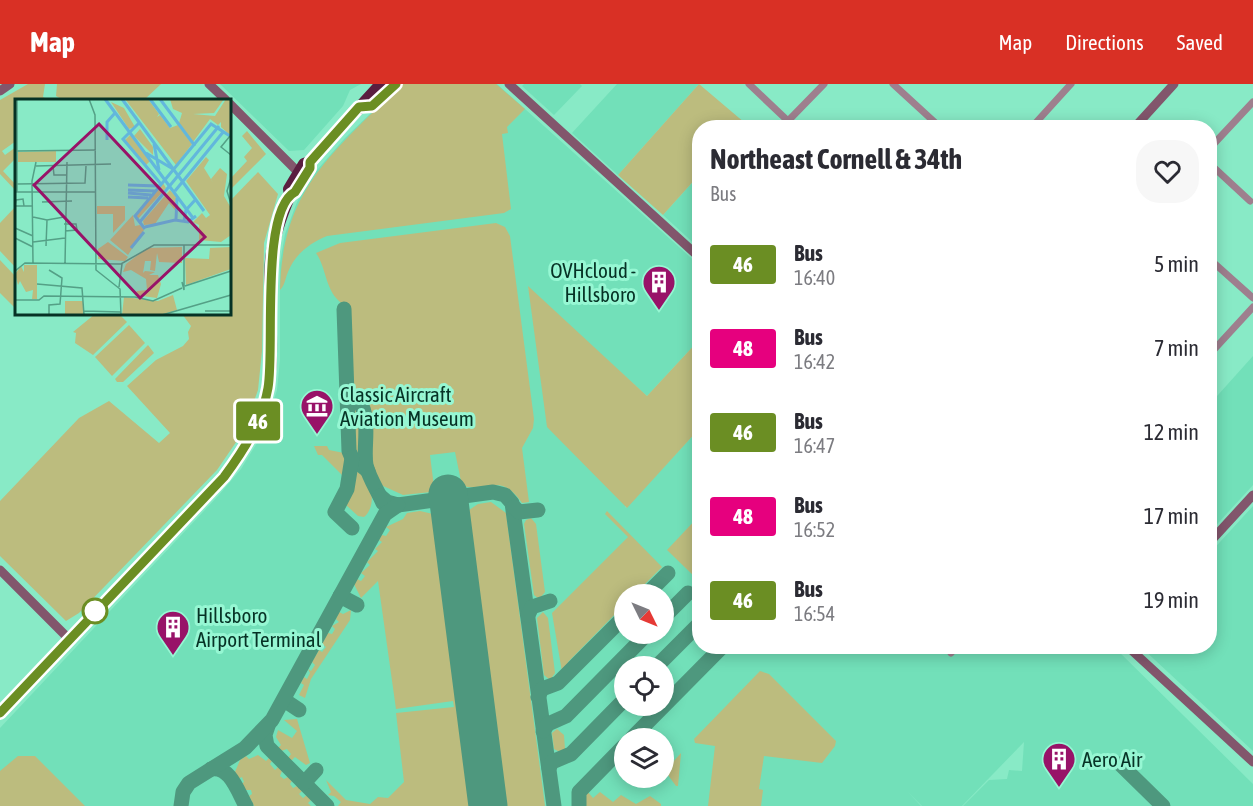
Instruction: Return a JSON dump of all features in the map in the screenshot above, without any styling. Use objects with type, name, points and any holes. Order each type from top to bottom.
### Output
[{"type":"highway","points":[[0,713],[224,477],[254,430],[268,387],[272,352],[270,291],[273,248],[278,224],[290,195],[289,189],[304,164],[310,162],[381,84]]},
{"type":"highway","points":[[359,107],[372,106],[396,84]]},
{"type":"highway","points":[[290,195],[295,192],[310,168],[310,162]]},
{"type":"main road","points":[[0,91],[10,84]]},
{"type":"main road","points":[[209,84],[225,99]]},
{"type":"main road","points":[[509,84],[692,252]]},
{"type":"main road","points":[[1141,120],[1174,84]]},
{"type":"main road","points":[[231,105],[298,172]]},
{"type":"main road","points":[[1217,534],[1253,495]]},
{"type":"main road","points":[[0,570],[69,639]]},
{"type":"main road","points":[[1136,654],[1253,762]]},
{"type":"street","points":[[748,84],[786,119],[791,119],[824,84]]},
{"type":"street","points":[[1038,120],[1071,84]]},
{"type":"street","points":[[898,86],[933,120]]},
{"type":"street","points":[[1217,140],[1253,102]]},
{"type":"street","points":[[1217,170],[1250,201]]},
{"type":"street","points":[[1217,266],[1253,298]]},
{"type":"street","points":[[1217,345],[1253,307]]},
{"type":"shaded area","points":[[28,84],[45,84],[43,97],[47,99],[15,99],[15,142],[2,151],[5,155],[15,148],[15,160],[3,171],[15,184],[15,190],[0,174],[0,100]]},
{"type":"shaded area","points":[[57,84],[161,84],[145,99],[61,99],[56,96]]},
{"type":"shaded area","points":[[220,84],[361,84],[350,90],[343,106],[304,150],[289,151]]},
{"type":"shaded area","points":[[401,84],[497,84],[692,259],[692,348],[647,396],[528,288],[626,508],[692,437],[692,524],[668,550],[692,574],[692,654],[1121,654],[1253,784],[1253,806],[963,806],[989,780],[1007,779],[1009,770],[1022,771],[1024,742],[962,806],[922,806],[908,792],[921,806],[0,806],[0,728],[218,496],[241,469],[263,433],[277,390],[280,360],[280,263],[285,234],[297,202],[317,170],[345,138]]},
{"type":"shaded area","points":[[401,84],[496,84],[525,109],[507,127],[508,133],[502,134],[511,209],[504,213],[327,236],[309,246],[299,255],[280,290],[283,254],[290,224],[302,197],[316,174],[334,152]]},
{"type":"shaded area","points":[[524,84],[580,84],[582,86],[554,115],[522,86]]},
{"type":"shaded area","points":[[617,84],[699,84],[618,175],[572,133]]},
{"type":"shaded area","points":[[699,84],[741,120],[692,120],[692,183],[663,215],[618,175]]},
{"type":"shaded area","points":[[247,131],[266,154],[231,189],[231,178],[247,161],[244,157],[252,148],[242,136]]},
{"type":"shaded area","points":[[258,172],[278,194],[264,243],[262,351],[258,390],[243,432],[217,470],[79,613],[66,621],[0,556],[0,501],[79,418],[109,401],[159,443],[170,433],[127,386],[156,360],[183,346],[189,339],[188,332],[191,326],[183,315],[231,315],[231,200]]},
{"type":"shaded area","points":[[692,183],[692,242],[663,215]]},
{"type":"shaded area","points":[[15,207],[15,267],[0,251],[0,223]]},
{"type":"shaded area","points":[[496,223],[505,227],[510,236],[534,419],[533,428],[522,448],[529,502],[522,503],[507,488],[501,486],[462,486],[455,452],[430,455],[434,487],[431,492],[403,495],[381,485],[369,462],[368,410],[353,386],[351,316],[334,296],[316,253],[340,243]]},
{"type":"shaded area","points":[[0,260],[15,276],[15,308],[0,293]]},
{"type":"shaded area","points":[[528,286],[647,396],[692,348],[692,437],[627,508],[547,427]]},
{"type":"shaded area","points":[[94,315],[120,315],[127,322],[93,355],[75,343],[76,333],[73,332]]},
{"type":"shaded area","points":[[129,325],[145,343],[112,376],[95,357]]},
{"type":"shaded area","points":[[148,345],[154,353],[123,382],[117,382],[115,379]]},
{"type":"shaded area","points":[[1253,356],[1253,485],[1217,524],[1217,396]]},
{"type":"shaded area","points":[[353,400],[361,412],[362,458],[354,449]]},
{"type":"shaded area","points":[[314,446],[327,446],[329,450],[344,453],[347,459],[345,478],[322,455],[318,455]]},
{"type":"shaded area","points":[[356,467],[366,477],[371,491],[371,506],[364,517],[358,516],[345,504],[352,490]]},
{"type":"shaded area","points":[[491,502],[506,513],[545,806],[502,806],[467,528],[471,522],[469,510],[478,504]]},
{"type":"shaded area","points":[[1253,506],[1253,751],[1149,654],[1217,654],[1217,545]]},
{"type":"shaded area","points":[[420,511],[433,514],[435,519],[433,525],[440,533],[475,806],[338,806],[341,802],[334,796],[328,795],[331,792],[326,780],[346,800],[370,804],[378,797],[388,798],[404,782],[396,713],[454,707],[453,701],[396,709],[378,581],[361,598],[354,584],[357,579],[361,581],[365,576],[361,573],[370,565],[367,562],[378,551],[375,549],[382,542],[379,540],[382,535],[386,536],[390,530],[386,527],[403,519],[407,513]]},
{"type":"shaded area","points":[[607,511],[662,567],[645,584],[614,584],[614,615],[568,662],[570,666],[562,672],[552,613],[628,537],[605,514]]},
{"type":"shaded area","points":[[531,518],[536,524],[545,592],[539,599],[534,595],[524,524]]},
{"type":"shaded area","points":[[692,523],[692,574],[667,550]]},
{"type":"shaded area","points":[[351,610],[350,620],[311,679],[305,698],[299,695],[304,685],[301,683],[304,677],[307,679],[310,673],[308,669],[311,671],[315,665],[312,662],[319,650],[322,652],[326,647],[322,644],[328,633],[332,634],[335,629],[332,626],[339,622],[336,619],[339,612],[343,614]]},
{"type":"shaded area","points":[[543,612],[548,618],[555,673],[550,680],[544,675],[537,618]]},
{"type":"shaded area","points":[[760,671],[769,674],[836,741],[835,746],[822,763],[764,756],[759,789],[763,790],[761,806],[708,806],[715,746],[695,743],[694,739]]},
{"type":"shaded area","points":[[297,719],[310,763],[306,765],[295,757],[291,761],[288,758],[291,754],[287,749],[281,751],[278,748],[281,745],[276,737],[278,730],[292,738],[297,731],[284,720]]},
{"type":"shaded area","points":[[557,729],[564,735],[565,749],[560,752],[554,749],[552,733]]},
{"type":"shaded area","points":[[681,753],[678,786],[674,783],[674,761]]},
{"type":"shaded area","points":[[258,755],[266,761],[269,758],[275,770],[278,767],[282,771],[280,776],[284,779],[288,777],[292,781],[290,784],[293,788],[297,786],[302,791],[299,794],[303,798],[307,795],[311,800],[308,803],[311,806],[254,806],[249,796],[252,794],[251,790],[245,790],[241,784],[244,782],[242,777],[238,779],[235,772],[240,760],[246,756],[249,759]]},
{"type":"shaded area","points":[[18,756],[35,756],[85,806],[0,806],[0,771]]},
{"type":"shaded area","points":[[587,791],[593,798],[600,792],[613,802],[621,795],[636,804],[650,796],[661,806],[585,806],[583,797]]},
{"type":"taxiway","points":[[344,309],[349,451],[352,458],[368,471]]},
{"type":"taxiway","points":[[347,394],[356,399],[365,415],[366,465],[383,503]]},
{"type":"taxiway","points":[[352,458],[347,489],[335,512],[352,528]]},
{"type":"taxiway","points":[[380,496],[387,502],[398,505],[493,492],[505,495],[512,503],[554,806]]},
{"type":"taxiway","points":[[181,806],[183,792],[189,783],[245,748],[272,720],[385,514],[398,505]]},
{"type":"taxiway","points":[[514,507],[519,512],[538,510]]},
{"type":"taxiway","points":[[657,584],[668,573]]},
{"type":"taxiway","points":[[674,607],[688,593]]},
{"type":"taxiway","points":[[340,596],[357,605]]},
{"type":"taxiway","points":[[528,615],[532,607],[550,601]]},
{"type":"taxiway","points":[[538,697],[542,689],[558,683],[614,627]]},
{"type":"taxiway","points":[[667,656],[692,631]]},
{"type":"taxiway","points":[[543,731],[548,724],[566,716],[637,644]]},
{"type":"taxiway","points":[[642,728],[715,654]]},
{"type":"taxiway","points":[[284,700],[299,710]]},
{"type":"taxiway","points":[[549,768],[552,762],[571,754],[614,710]]},
{"type":"taxiway","points":[[268,726],[265,735],[267,746],[327,806]]},
{"type":"taxiway","points":[[579,806],[579,792],[614,756]]},
{"type":"taxiway","points":[[1120,764],[1163,806]]},
{"type":"taxiway","points":[[211,769],[218,769],[228,775],[246,806]]},
{"type":"taxiway","points":[[304,783],[316,770]]},
{"type":"runway","points":[[448,494],[488,806]]},
{"type":"bus line","name":"46","points":[[0,713],[224,477],[247,445],[261,415],[268,387],[272,352],[271,259],[278,224],[290,195],[295,192],[310,168],[310,162],[359,107],[372,106],[396,84]]},
{"type":"place","name":"OVHcloud - Hillsboro","points":[[659,311]]},
{"type":"place","name":"Classic Aircraft Aviation Museum","points":[[317,435]]},
{"type":"place","name":"Hillsboro Airport Terminal","points":[[173,656]]},
{"type":"place","name":"Aero Air","points":[[1059,788]]}]
